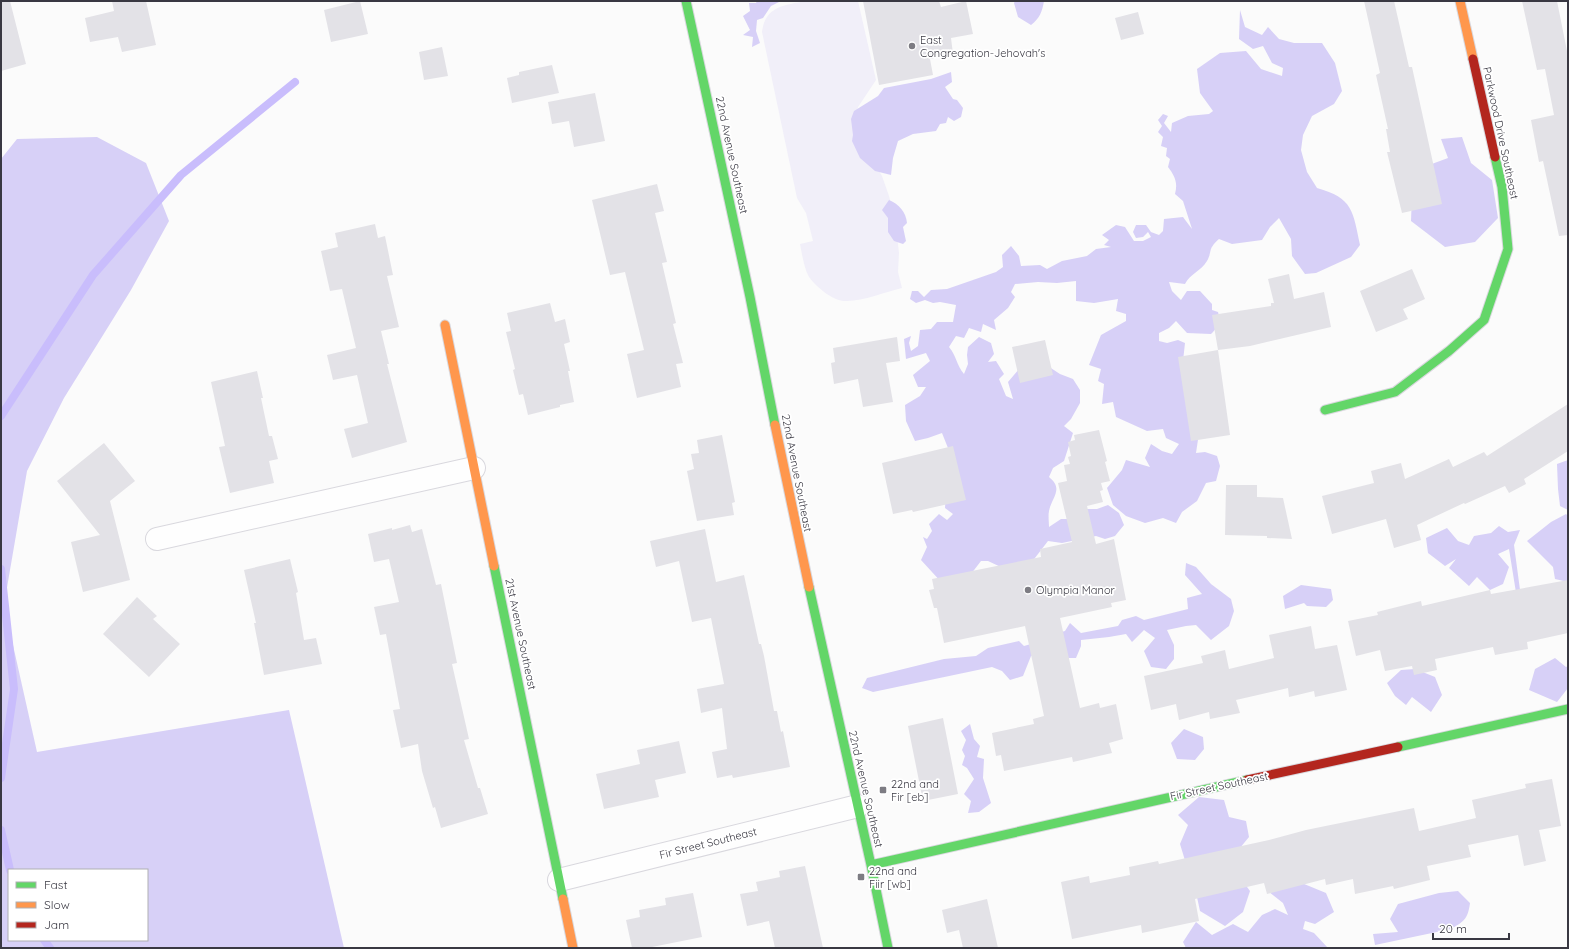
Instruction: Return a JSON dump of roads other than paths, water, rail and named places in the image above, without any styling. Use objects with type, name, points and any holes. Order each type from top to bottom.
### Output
[{"type":"street","name":"22nd Avenue Southeast","points":[[686,1],[750,297],[798,540],[858,806],[888,948]]},
{"type":"street","name":"Parkwood Drive Southeast","points":[[1325,410],[1395,392],[1460,341],[1484,320],[1508,249],[1502,187],[1460,1]]},
{"type":"street","name":"21st Avenue Southeast","points":[[444,325],[573,948]]},
{"type":"street","points":[[157,539],[474,468]]},
{"type":"street","name":"Fir Street Southeast","points":[[871,865],[1165,798],[1568,710]]},
{"type":"street","name":"Fir Street Southeast","points":[[559,880],[858,806]]},
{"type":"waterway","points":[[1,416],[93,275],[181,175],[295,82]]},
{"type":"waterway","points":[[1,569],[14,689],[1,778]]},
{"type":"waterway","points":[[1,830],[10,869]]},
{"type":"waterway","points":[[45,941],[50,948]]},
{"type":"place","name":"East Congregation-Jehovah's","points":[[912,46]]},
{"type":"place","name":"Olympia Manor","points":[[1028,590]]},
{"type":"place","name":"22nd and Fir [eb]","points":[[883,790]]},
{"type":"place","name":"22nd and Fiir [wb]","points":[[861,877]]}]
